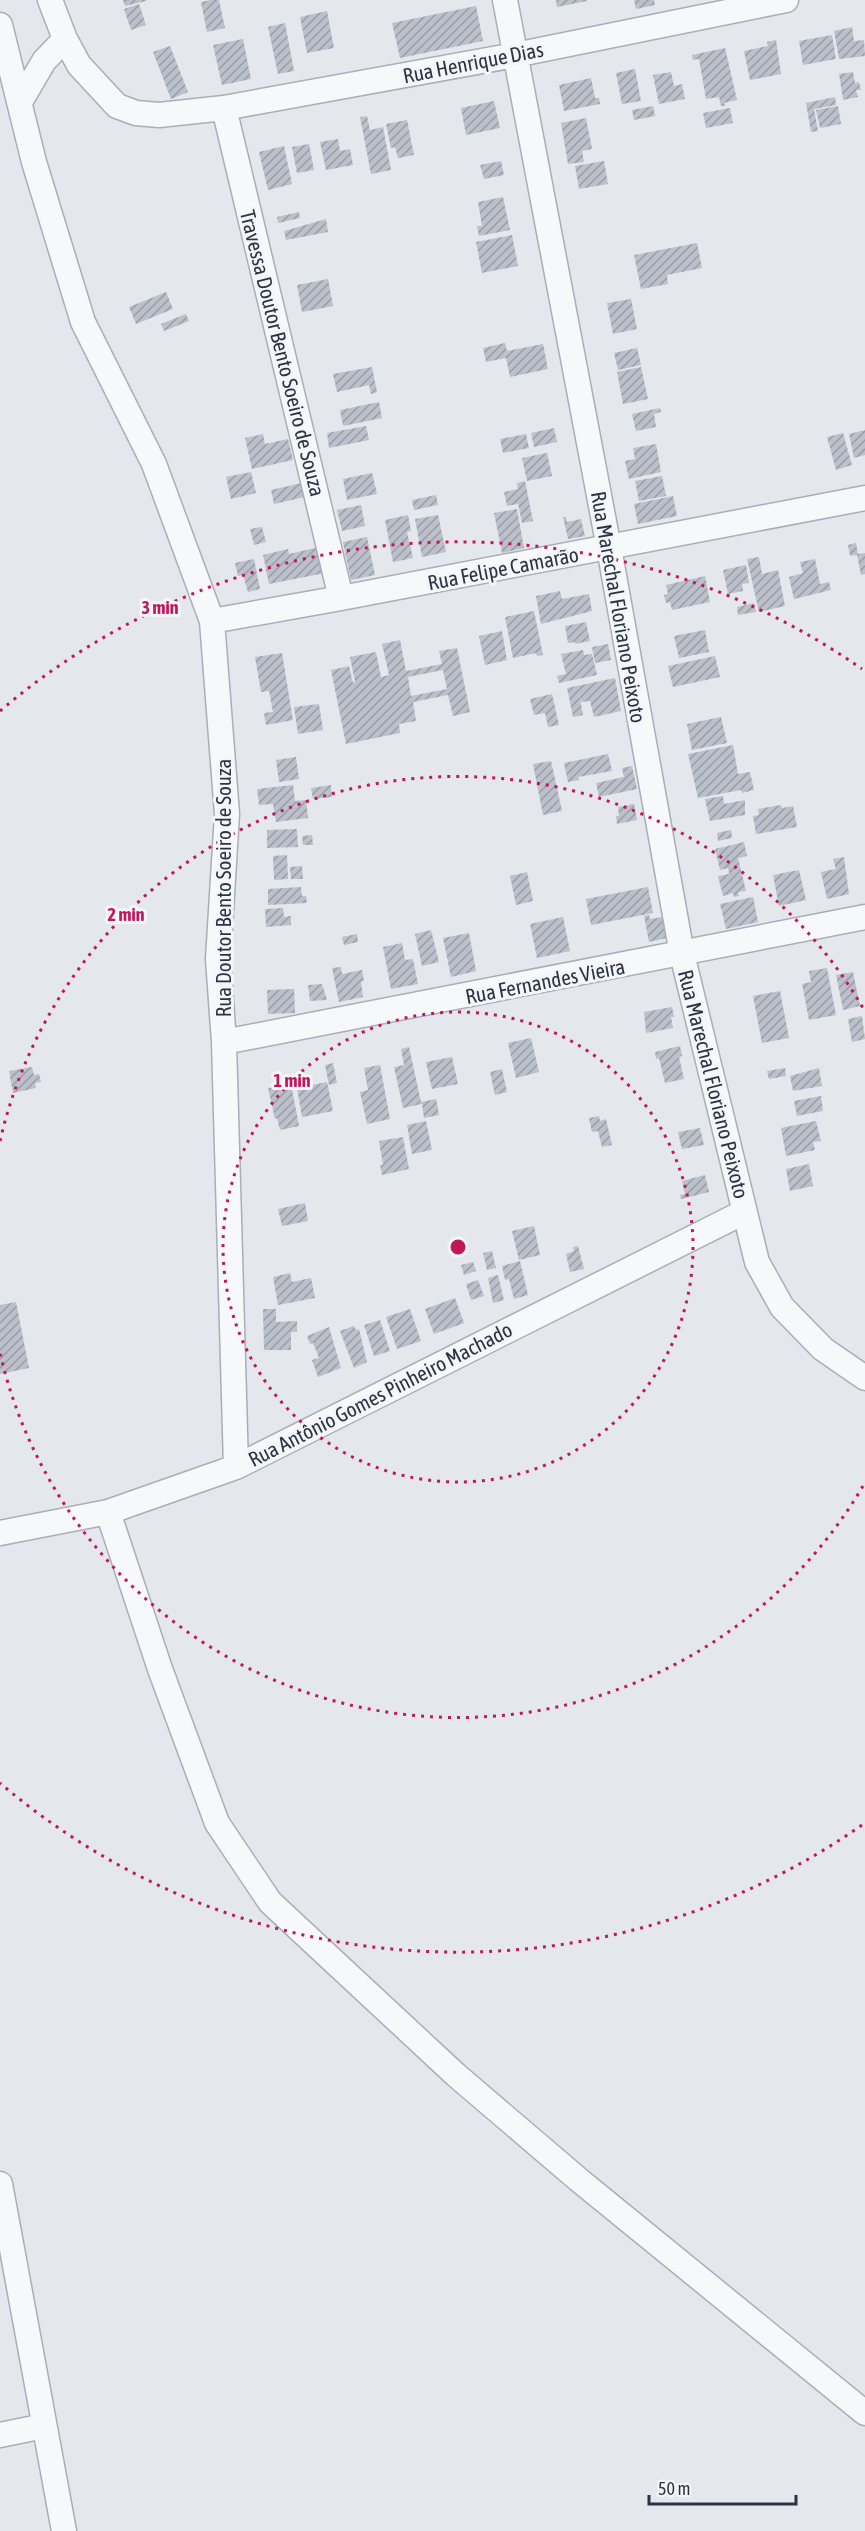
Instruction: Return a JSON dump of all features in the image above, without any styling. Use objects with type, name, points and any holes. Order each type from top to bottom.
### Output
[{"type":"street","name":"Rua Henrique Dias","points":[[50,0],[65,39],[79,65],[117,106],[136,113],[159,115],[224,108],[515,55],[786,0]]},
{"type":"street","name":"Rua Marechal Floriano Peixoto","points":[[505,0],[609,548],[682,954],[757,1262],[782,1307],[823,1349],[865,1378]]},
{"type":"street","name":"Rua Doutor Bento Soeiro de Souza","points":[[0,25],[34,162],[84,322],[154,464],[212,621],[227,813],[218,959],[224,1042],[236,1467]]},
{"type":"street","points":[[20,102],[44,61],[65,39]]},
{"type":"street","name":"Travessa Doutor Bento Soeiro de Souza","points":[[224,108],[341,598]]},
{"type":"street","name":"Rua Felipe Camarão","points":[[212,621],[865,498]]},
{"type":"street","name":"Rua Fernandes Vieira","points":[[224,1042],[865,917]]},
{"type":"street","name":"Rua Antônio Gomes Pinheiro Machado","points":[[0,1533],[108,1512],[236,1467],[744,1212]]},
{"type":"street","points":[[108,1512],[160,1669],[217,1823],[270,1902],[456,2075],[508,2120],[865,2413]]},
{"type":"street","points":[[0,2184],[64,2531]]},
{"type":"street","points":[[0,2434],[44,2426]]},
{"type":"building","points":[[123,0],[146,0],[146,1],[125,6]]},
{"type":"building","points":[[219,0],[225,28],[207,32],[201,2]]},
{"type":"building","points":[[556,0],[587,0],[587,1],[557,7]]},
{"type":"building","points":[[634,0],[654,0],[655,5],[636,9]]},
{"type":"building","points":[[139,4],[146,25],[131,30],[124,9]]},
{"type":"building","points":[[476,6],[483,41],[400,58],[392,23]]},
{"type":"building","points":[[327,11],[334,48],[307,53],[300,17]]},
{"type":"building","points":[[285,23],[294,71],[278,74],[268,27]]},
{"type":"building","points":[[852,27],[854,41],[864,40],[865,56],[839,59],[834,31]]},
{"type":"building","points":[[832,35],[836,59],[803,65],[799,41]]},
{"type":"building","points":[[243,39],[251,79],[222,85],[213,45]]},
{"type":"building","points":[[776,40],[781,74],[750,80],[744,51],[768,46],[767,42]]},
{"type":"building","points":[[170,46],[188,92],[171,99],[153,52]]},
{"type":"building","points":[[725,48],[737,100],[721,106],[719,97],[706,99],[699,59],[693,60],[692,55]]},
{"type":"building","points":[[635,69],[641,101],[622,104],[616,73]]},
{"type":"building","points":[[671,72],[674,86],[682,84],[685,99],[659,104],[653,75]]},
{"type":"building","points":[[853,72],[855,83],[859,82],[861,90],[856,90],[858,97],[843,100],[839,74]]},
{"type":"building","points":[[591,78],[595,98],[599,98],[600,104],[564,111],[559,85]]},
{"type":"building","points":[[835,97],[836,105],[814,109],[818,131],[811,132],[806,103]]},
{"type":"building","points":[[494,101],[500,128],[466,135],[461,108]]},
{"type":"building","points":[[653,106],[655,116],[634,120],[632,110]]},
{"type":"building","points":[[838,106],[841,124],[820,128],[816,110]]},
{"type":"building","points":[[730,108],[733,123],[706,128],[703,113]]},
{"type":"building","points":[[367,116],[370,130],[383,127],[391,170],[371,174],[360,117]]},
{"type":"building","points":[[586,118],[592,149],[582,151],[584,162],[568,164],[561,123]]},
{"type":"building","points":[[407,120],[414,155],[398,158],[395,147],[391,148],[386,124]]},
{"type":"building","points":[[338,139],[340,151],[350,149],[353,165],[326,170],[320,142]]},
{"type":"building","points":[[309,144],[314,170],[297,173],[292,147]]},
{"type":"building","points":[[284,146],[292,184],[268,190],[259,152]]},
{"type":"building","points":[[501,161],[504,175],[484,179],[480,165]]},
{"type":"building","points":[[604,161],[608,184],[579,189],[575,166]]},
{"type":"building","points":[[503,197],[510,230],[479,236],[477,226],[482,226],[478,202]]},
{"type":"building","points":[[299,212],[300,218],[278,223],[277,217]]},
{"type":"building","points":[[326,219],[328,232],[286,240],[284,231]]},
{"type":"building","points":[[512,235],[518,266],[482,273],[476,242]]},
{"type":"building","points":[[697,243],[702,268],[667,275],[668,284],[641,289],[634,255]]},
{"type":"building","points":[[328,279],[333,306],[302,312],[297,285]]},
{"type":"building","points":[[166,292],[173,309],[136,324],[129,307]]},
{"type":"building","points":[[631,299],[637,329],[613,334],[607,303]]},
{"type":"building","points":[[186,314],[189,321],[164,331],[161,324]]},
{"type":"building","points":[[505,343],[507,351],[543,344],[548,369],[510,377],[506,358],[486,362],[483,348]]},
{"type":"building","points":[[637,348],[641,365],[618,370],[614,353]]},
{"type":"building","points":[[372,367],[377,392],[371,394],[369,385],[337,392],[333,374]]},
{"type":"building","points":[[641,367],[648,399],[623,404],[617,372]]},
{"type":"building","points":[[379,402],[382,418],[343,426],[340,410]]},
{"type":"building","points":[[660,408],[661,412],[654,414],[656,427],[636,431],[632,414]]},
{"type":"building","points":[[366,426],[369,440],[329,448],[327,433]]},
{"type":"building","points":[[554,428],[557,442],[534,447],[531,433]]},
{"type":"building","points":[[865,430],[865,455],[854,458],[849,434]]},
{"type":"building","points":[[843,433],[852,465],[836,470],[827,437]]},
{"type":"building","points":[[263,434],[265,444],[288,439],[293,460],[252,469],[245,438]]},
{"type":"building","points":[[526,434],[529,448],[503,453],[500,439]]},
{"type":"building","points":[[656,444],[661,472],[629,479],[625,461],[635,459],[633,448]]},
{"type":"building","points":[[547,453],[552,476],[527,481],[522,458]]},
{"type":"building","points":[[251,472],[256,493],[231,499],[226,477]]},
{"type":"building","points":[[372,473],[377,494],[347,500],[343,479]]},
{"type":"building","points":[[662,476],[666,496],[639,501],[635,481]]},
{"type":"building","points":[[525,481],[533,521],[522,523],[518,504],[507,506],[504,492],[518,489],[517,483]]},
{"type":"building","points":[[306,482],[309,496],[274,504],[271,490]]},
{"type":"building","points":[[436,495],[438,505],[414,510],[412,500]]},
{"type":"building","points":[[673,496],[677,516],[638,524],[634,504]]},
{"type":"building","points":[[361,505],[365,526],[342,531],[337,510]]},
{"type":"building","points":[[517,509],[524,548],[502,553],[494,513]]},
{"type":"building","points":[[408,515],[411,531],[407,532],[413,558],[393,562],[385,520]]},
{"type":"building","points":[[438,515],[446,552],[422,557],[415,519]]},
{"type":"building","points":[[563,517],[566,517],[567,522],[581,519],[585,536],[568,539]]},
{"type":"building","points":[[262,527],[266,542],[254,545],[250,529]]},
{"type":"building","points":[[367,537],[375,575],[351,580],[343,542]]},
{"type":"building","points":[[856,543],[858,554],[865,553],[865,574],[861,575],[857,555],[850,556],[848,545]]},
{"type":"building","points":[[319,547],[325,573],[269,584],[263,555],[288,549],[289,554]]},
{"type":"building","points":[[759,557],[762,574],[778,570],[785,606],[759,612],[747,559]]},
{"type":"building","points":[[254,559],[260,589],[248,592],[243,575],[238,576],[235,563]]},
{"type":"building","points":[[815,559],[820,584],[829,582],[831,590],[794,599],[789,577],[803,573],[800,562]]},
{"type":"building","points":[[746,565],[749,583],[742,584],[743,591],[728,594],[723,570]]},
{"type":"building","points":[[705,576],[710,602],[672,610],[670,602],[666,603],[664,595],[668,594],[666,585]]},
{"type":"building","points":[[560,591],[562,599],[589,594],[592,611],[541,624],[536,596]]},
{"type":"building","points":[[754,603],[756,612],[738,615],[737,607]]},
{"type":"building","points":[[534,611],[543,655],[537,656],[536,653],[513,658],[505,617]]},
{"type":"building","points":[[586,622],[590,641],[568,643],[565,626]]},
{"type":"building","points":[[705,630],[709,652],[679,658],[674,636]]},
{"type":"building","points":[[502,631],[507,660],[485,665],[479,636]]},
{"type":"building","points":[[400,640],[406,671],[442,664],[439,651],[457,648],[470,712],[453,716],[448,695],[413,702],[416,721],[399,724],[400,733],[346,744],[331,670],[349,666],[353,683],[355,682],[350,657],[376,652],[381,677],[389,675],[382,644]],"holes":[[[443,670],[447,689],[411,696],[408,677]]]},
{"type":"building","points":[[608,644],[611,660],[595,663],[592,647]]},
{"type":"building","points":[[583,650],[584,655],[592,654],[597,675],[559,683],[557,676],[566,674],[561,654]]},
{"type":"building","points":[[282,653],[293,720],[266,725],[264,713],[273,712],[269,691],[261,692],[255,657]]},
{"type":"building","points":[[715,656],[720,677],[673,687],[668,666]]},
{"type":"building","points":[[615,678],[621,711],[594,717],[590,701],[581,702],[578,688],[583,715],[573,717],[567,688]]},
{"type":"building","points":[[552,694],[559,725],[548,727],[545,713],[534,715],[530,699]]},
{"type":"building","points":[[319,704],[323,730],[298,734],[294,707]]},
{"type":"building","points":[[721,717],[727,743],[692,750],[687,724]]},
{"type":"building","points":[[733,745],[738,774],[750,772],[754,790],[742,793],[741,790],[698,798],[688,754]]},
{"type":"building","points":[[608,754],[612,771],[578,777],[579,780],[568,782],[564,763]]},
{"type":"building","points":[[296,757],[299,779],[279,782],[276,760]]},
{"type":"building","points":[[551,761],[562,811],[543,815],[533,764]]},
{"type":"building","points":[[632,766],[637,789],[599,797],[596,783],[624,777],[622,768]]},
{"type":"building","points":[[293,785],[295,801],[306,800],[308,818],[276,822],[273,804],[259,805],[257,789]]},
{"type":"building","points":[[331,785],[332,797],[313,799],[311,788]]},
{"type":"building","points":[[723,796],[724,804],[745,800],[745,815],[710,821],[705,799]]},
{"type":"building","points":[[634,804],[637,820],[617,824],[618,807]]},
{"type":"building","points":[[781,805],[782,808],[793,806],[797,827],[756,834],[753,816],[759,815],[758,809]]},
{"type":"building","points":[[297,829],[298,847],[267,848],[267,830]]},
{"type":"building","points":[[731,830],[732,838],[718,841],[717,833]]},
{"type":"building","points":[[312,835],[313,845],[303,845],[302,836]]},
{"type":"building","points":[[744,842],[747,856],[738,858],[746,891],[738,892],[739,896],[734,897],[733,893],[723,896],[718,876],[729,874],[728,868],[720,870],[715,849]]},
{"type":"building","points":[[287,855],[288,879],[274,880],[273,856]]},
{"type":"building","points":[[844,857],[849,894],[827,899],[821,872],[836,869],[833,859]]},
{"type":"building","points":[[302,866],[303,879],[291,879],[290,867]]},
{"type":"building","points":[[799,870],[806,900],[779,906],[773,875]]},
{"type":"building","points":[[527,872],[533,901],[516,905],[510,876]]},
{"type":"building","points":[[301,887],[302,896],[306,896],[307,903],[268,905],[268,889]]},
{"type":"building","points":[[648,887],[653,913],[591,925],[586,899]]},
{"type":"building","points":[[753,897],[758,922],[726,929],[720,904]]},
{"type":"building","points":[[283,908],[284,917],[291,916],[291,925],[266,927],[265,909]]},
{"type":"building","points":[[649,915],[650,919],[663,917],[667,938],[649,942],[644,916]]},
{"type":"building","points":[[563,917],[570,951],[537,958],[530,924]]},
{"type":"building","points":[[431,930],[439,962],[422,966],[415,934]]},
{"type":"building","points":[[469,933],[476,971],[451,977],[443,938]]},
{"type":"building","points":[[357,934],[358,942],[344,945],[342,937]]},
{"type":"building","points":[[402,943],[405,960],[413,959],[418,984],[391,989],[383,947]]},
{"type":"building","points":[[341,967],[342,974],[362,970],[363,997],[339,1002],[332,968]]},
{"type":"building","points":[[827,968],[836,1015],[809,1020],[802,984],[811,982],[809,971]]},
{"type":"building","points":[[853,972],[860,1006],[843,1010],[836,975]]},
{"type":"building","points":[[322,984],[327,1000],[310,1001],[308,985]]},
{"type":"building","points":[[294,989],[295,1013],[268,1014],[267,990]]},
{"type":"building","points":[[780,991],[789,1038],[762,1043],[753,996]]},
{"type":"building","points":[[672,1007],[673,1028],[646,1033],[644,1012]]},
{"type":"building","points":[[862,1016],[865,1039],[852,1042],[848,1019]]},
{"type":"building","points":[[531,1038],[539,1072],[516,1078],[508,1043]]},
{"type":"building","points":[[680,1046],[682,1056],[679,1057],[684,1079],[665,1083],[659,1058],[656,1059],[655,1052]]},
{"type":"building","points":[[409,1047],[421,1102],[436,1099],[439,1115],[424,1118],[422,1104],[403,1108],[394,1067],[404,1065],[401,1049]]},
{"type":"building","points":[[452,1057],[458,1084],[432,1089],[426,1062]]},
{"type":"building","points":[[333,1063],[337,1083],[329,1085],[325,1065]]},
{"type":"building","points":[[380,1065],[390,1119],[367,1124],[360,1092],[368,1090],[364,1068]]},
{"type":"building","points":[[32,1067],[34,1075],[39,1074],[41,1082],[35,1083],[36,1088],[13,1093],[9,1071]]},
{"type":"building","points":[[785,1068],[786,1076],[769,1079],[767,1071]]},
{"type":"building","points":[[819,1068],[822,1086],[793,1091],[790,1076]]},
{"type":"building","points":[[502,1069],[507,1092],[495,1095],[490,1072]]},
{"type":"building","points":[[327,1082],[333,1111],[302,1117],[297,1088]]},
{"type":"building","points":[[291,1084],[299,1126],[280,1130],[268,1088]]},
{"type":"building","points":[[821,1096],[823,1111],[797,1116],[794,1101]]},
{"type":"building","points":[[599,1116],[600,1121],[606,1119],[612,1145],[602,1147],[598,1131],[592,1132],[589,1118]]},
{"type":"building","points":[[426,1121],[432,1150],[412,1154],[407,1125]]},
{"type":"building","points":[[816,1121],[821,1141],[813,1142],[815,1150],[786,1156],[781,1128]]},
{"type":"building","points":[[700,1128],[704,1145],[682,1149],[678,1132]]},
{"type":"building","points":[[403,1137],[409,1169],[382,1175],[380,1165],[383,1165],[379,1141]]},
{"type":"building","points":[[809,1164],[813,1186],[790,1191],[786,1169]]},
{"type":"building","points":[[705,1175],[709,1192],[681,1199],[680,1195],[685,1194],[682,1181]]},
{"type":"building","points":[[305,1203],[308,1221],[282,1226],[278,1209]]},
{"type":"building","points":[[534,1226],[540,1255],[519,1260],[512,1231]]},
{"type":"building","points":[[578,1246],[584,1269],[570,1272],[566,1254],[574,1251],[573,1247]]},
{"type":"building","points":[[492,1251],[496,1268],[487,1270],[483,1253]]},
{"type":"building","points":[[520,1261],[528,1295],[514,1299],[509,1279],[505,1280],[502,1266]]},
{"type":"building","points":[[473,1262],[476,1271],[464,1275],[461,1265]]},
{"type":"building","points":[[290,1273],[292,1282],[311,1278],[315,1298],[278,1305],[273,1277]]},
{"type":"building","points":[[498,1275],[504,1300],[493,1303],[488,1278]]},
{"type":"building","points":[[478,1280],[484,1296],[471,1300],[466,1284]]},
{"type":"building","points":[[455,1298],[464,1323],[434,1334],[425,1309]]},
{"type":"building","points":[[16,1302],[29,1368],[0,1374],[0,1305]]},
{"type":"building","points":[[263,1309],[276,1309],[276,1322],[297,1321],[297,1332],[291,1332],[291,1350],[264,1350]]},
{"type":"building","points":[[410,1309],[421,1341],[397,1349],[386,1317]]},
{"type":"building","points":[[380,1320],[390,1351],[374,1356],[364,1325]]},
{"type":"building","points":[[354,1326],[356,1330],[359,1329],[367,1362],[354,1368],[340,1331]]},
{"type":"building","points":[[329,1327],[341,1368],[318,1377],[312,1360],[319,1358],[313,1343],[310,1344],[307,1336]]}]
